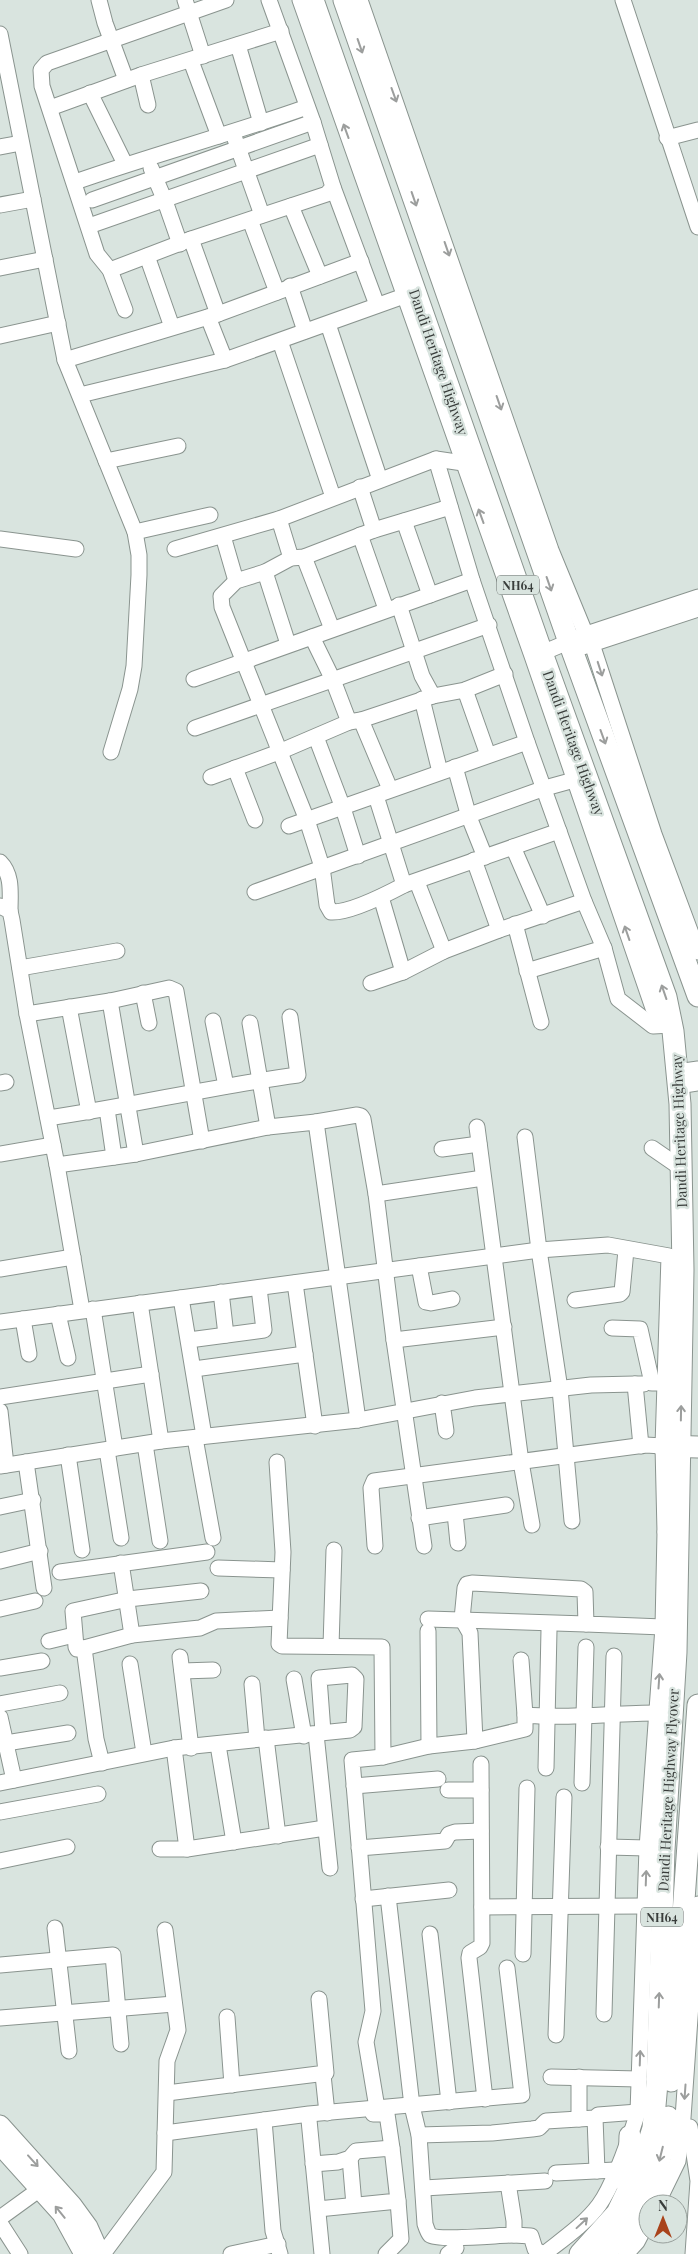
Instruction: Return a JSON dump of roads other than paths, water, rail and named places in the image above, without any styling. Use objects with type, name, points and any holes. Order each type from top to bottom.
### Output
[{"type":"highway","name":"Dandi Heritage Highway","points":[[313,0],[544,657],[666,997],[685,1081],[681,1174],[681,1446],[678,1514]]},
{"type":"highway","name":"NH64","points":[[344,0],[580,643],[671,923],[696,986],[698,996]]},
{"type":"highway","name":"Dandi Heritage Highway Flyover","points":[[580,2254],[617,2213],[644,2157],[653,2128],[657,2083],[664,1850],[676,1652],[678,1514]]},
{"type":"highway","name":"Dandi Heritage Highway Flyover","points":[[604,2254],[628,2228],[656,2176],[667,2131],[698,1705]]},
{"type":"highway","points":[[562,2254],[602,2220],[620,2177],[629,2168],[630,2136]]},
{"type":"highway","points":[[615,2254],[638,2230]]},
{"type":"main road","points":[[0,2124],[72,2205],[88,2227],[101,2254]]},
{"type":"main road","points":[[0,2145],[62,2214],[84,2254]]},
{"type":"street","points":[[99,0],[110,40],[126,80]]},
{"type":"street","points":[[125,310],[110,270],[97,254],[40,77],[41,70],[47,63],[110,40],[187,6],[226,0]]},
{"type":"street","points":[[269,0],[308,107],[333,188],[376,305]]},
{"type":"street","points":[[300,0],[653,1008],[658,1014],[671,1022]]},
{"type":"street","points":[[360,0],[548,541],[580,643],[698,952]]},
{"type":"street","points":[[623,0],[667,138],[698,226]]},
{"type":"street","points":[[187,6],[197,58],[226,134],[237,148],[246,171],[256,218],[284,289],[305,331]]},
{"type":"street","points":[[50,108],[126,80],[281,30]]},
{"type":"street","points":[[0,34],[5,81],[21,143],[65,360],[134,532],[139,555],[134,666],[130,689],[111,752]]},
{"type":"street","points":[[238,45],[261,123]]},
{"type":"street","points":[[141,75],[148,105]]},
{"type":"street","points":[[90,93],[125,164]]},
{"type":"street","points":[[75,182],[125,164],[308,107]]},
{"type":"street","points":[[92,200],[313,122]]},
{"type":"street","points":[[667,138],[698,130]]},
{"type":"street","points":[[0,147],[21,143]]},
{"type":"street","points":[[89,226],[165,201],[320,145]]},
{"type":"street","points":[[147,158],[165,201],[186,242],[213,316],[225,360]]},
{"type":"street","points":[[110,270],[327,194],[333,188]]},
{"type":"street","points":[[0,205],[33,200]]},
{"type":"street","points":[[291,206],[320,276]]},
{"type":"street","points":[[147,256],[172,327]]},
{"type":"street","points":[[0,268],[45,259]]},
{"type":"street","points":[[65,360],[213,316],[361,261]]},
{"type":"street","points":[[80,395],[225,360],[404,296]]},
{"type":"street","points":[[0,336],[58,323]]},
{"type":"street","points":[[328,324],[380,480]]},
{"type":"street","points":[[280,341],[333,497]]},
{"type":"street","points":[[106,461],[178,446]]},
{"type":"street","points":[[174,549],[280,519],[333,497],[436,459],[463,464]]},
{"type":"street","points":[[436,459],[472,580],[584,901],[604,948],[620,1002],[653,1026],[671,1022]]},
{"type":"street","points":[[360,487],[367,533],[392,607],[414,650],[447,770],[469,817],[500,930]]},
{"type":"street","points":[[450,508],[367,533],[265,572],[236,581],[221,596],[220,601],[307,820],[322,867],[327,905],[331,912],[340,911],[381,897],[410,883],[559,831]]},
{"type":"street","points":[[134,532],[210,514]]},
{"type":"street","points":[[280,519],[332,630]]},
{"type":"street","points":[[404,521],[430,595]]},
{"type":"street","points":[[223,536],[236,581]]},
{"type":"street","points":[[0,539],[76,549]]},
{"type":"street","points":[[265,572],[288,644]]},
{"type":"street","points":[[194,679],[472,580]]},
{"type":"street","points":[[544,657],[698,598]]},
{"type":"street","points":[[580,643],[698,609]]},
{"type":"street","points":[[195,728],[489,625]]},
{"type":"street","points":[[312,637],[390,790]]},
{"type":"street","points":[[211,777],[355,721],[428,698],[464,690],[505,674]]},
{"type":"street","points":[[464,690],[488,755]]},
{"type":"street","points":[[316,737],[343,808],[358,856]]},
{"type":"street","points":[[289,826],[527,742]]},
{"type":"street","points":[[235,768],[254,820]]},
{"type":"street","points":[[254,892],[469,817],[545,788],[574,780]]},
{"type":"street","points":[[376,796],[390,845],[444,951]]},
{"type":"street","points":[[513,847],[543,916]]},
{"type":"street","points":[[0,862],[8,875],[10,886],[5,908],[7,939],[20,968],[73,1257],[106,1380],[111,1449],[121,1538]]},
{"type":"street","points":[[381,897],[403,972]]},
{"type":"street","points":[[371,983],[403,972],[444,951],[515,924],[584,901]]},
{"type":"street","points":[[515,924],[541,1022]]},
{"type":"street","points":[[527,971],[604,948]]},
{"type":"street","points":[[20,968],[117,951]]},
{"type":"street","points":[[27,1014],[110,1001],[169,988],[176,991],[202,1141]]},
{"type":"street","points":[[143,993],[149,1023]]},
{"type":"street","points":[[110,1001],[136,1154]]},
{"type":"street","points":[[69,1007],[89,1112]]},
{"type":"street","points":[[48,1118],[107,1110],[127,1104],[298,1075],[290,1017]]},
{"type":"street","points":[[213,1022],[226,1086]]},
{"type":"street","points":[[250,1023],[268,1128]]},
{"type":"street","points":[[685,1081],[698,1069]]},
{"type":"street","points":[[107,1110],[114,1157]]},
{"type":"street","points":[[57,1165],[136,1154],[268,1128],[361,1116],[376,1194],[394,1340],[424,1546]]},
{"type":"street","points":[[316,1122],[339,1276],[364,1422]]},
{"type":"street","points":[[477,1127],[521,1462],[532,1525]]},
{"type":"street","points":[[525,1137],[539,1250],[560,1389],[572,1521]]},
{"type":"street","points":[[442,1149],[479,1144]]},
{"type":"street","points":[[0,1154],[53,1145]]},
{"type":"street","points":[[652,1148],[681,1174]]},
{"type":"street","points":[[376,1194],[483,1178]]},
{"type":"street","points":[[0,1322],[539,1250],[608,1245],[669,1256],[658,1383]]},
{"type":"street","points":[[575,1300],[620,1294],[622,1292],[628,1250]]},
{"type":"street","points":[[1,1264],[73,1257]]},
{"type":"street","points":[[419,1266],[426,1302],[431,1303],[452,1299]]},
{"type":"street","points":[[295,1283],[315,1426]]},
{"type":"street","points":[[189,1340],[264,1330],[259,1288]]},
{"type":"street","points":[[222,1292],[226,1335]]},
{"type":"street","points":[[60,1572],[121,1563],[210,1545],[194,1369],[181,1298]]},
{"type":"street","points":[[140,1303],[161,1441]]},
{"type":"street","points":[[58,1314],[68,1358]]},
{"type":"street","points":[[23,1319],[29,1354]]},
{"type":"street","points":[[394,1340],[504,1327]]},
{"type":"street","points":[[612,1328],[640,1329],[681,1446],[665,1532],[663,1627],[647,1848],[638,2112],[630,2136]]},
{"type":"street","points":[[194,1369],[305,1354]]},
{"type":"street","points":[[0,1397],[151,1374]]},
{"type":"street","points":[[0,1412],[3,1466],[161,1441],[364,1422],[405,1410],[512,1393],[591,1385],[658,1383]]},
{"type":"street","points":[[635,1384],[641,1446]]},
{"type":"street","points":[[442,1403],[446,1431]]},
{"type":"street","points":[[145,1444],[160,1540]]},
{"type":"street","points":[[375,1546],[372,1484],[374,1481],[641,1446],[681,1446]]},
{"type":"street","points":[[68,1455],[82,1550]]},
{"type":"street","points":[[26,1462],[33,1500],[44,1588]]},
{"type":"street","points":[[277,1462],[283,1552],[280,1646],[382,1647],[384,1757]]},
{"type":"street","points":[[0,1507],[33,1500]]},
{"type":"street","points":[[419,1518],[506,1505]]},
{"type":"street","points":[[455,1512],[458,1542]]},
{"type":"street","points":[[665,1532],[678,1514]]},
{"type":"street","points":[[331,1646],[334,1550]]},
{"type":"street","points":[[0,1561],[40,1551]]},
{"type":"street","points":[[121,1563],[128,1598],[132,1635]]},
{"type":"street","points":[[218,1568],[282,1570]]},
{"type":"street","points":[[475,1741],[470,1633],[462,1619],[464,1588],[467,1584],[581,1589],[584,1592],[586,1624]]},
{"type":"street","points":[[201,1591],[128,1598],[73,1611],[74,1635],[77,1649],[132,1635],[200,1628],[216,1621],[280,1618]]},
{"type":"street","points":[[0,1608],[35,1601]]},
{"type":"street","points":[[429,1746],[428,1625],[462,1619],[663,1627]]},
{"type":"street","points":[[546,1768],[549,1630]]},
{"type":"street","points":[[49,1641],[74,1635]]},
{"type":"street","points":[[582,1784],[586,1647]]},
{"type":"street","points":[[84,1648],[96,1740],[102,1763]]},
{"type":"street","points":[[604,2014],[614,1656]]},
{"type":"street","points":[[377,2108],[366,2042],[373,2010],[352,1760],[384,1757],[429,1746],[475,1741],[523,1731],[525,1715],[521,1660]]},
{"type":"street","points":[[0,1668],[42,1661]]},
{"type":"street","points":[[130,1664],[144,1753]]},
{"type":"street","points":[[191,1748],[181,1664],[213,1670]]},
{"type":"street","points":[[294,1680],[314,1734],[330,1868]]},
{"type":"street","points":[[252,1684],[278,1836]]},
{"type":"street","points":[[0,1704],[60,1693]]},
{"type":"street","points":[[525,1715],[585,1717],[611,1714],[657,1713]]},
{"type":"street","points":[[0,1717],[6,1743],[7,1781],[174,1748],[191,1748],[262,1738],[314,1734]]},
{"type":"street","points":[[6,1743],[68,1732]]},
{"type":"street","points":[[218,1744],[234,1842]]},
{"type":"street","points":[[174,1748],[187,1849]]},
{"type":"street","points":[[481,1764],[482,1946],[470,1953],[469,1958],[485,2098]]},
{"type":"street","points":[[354,1786],[443,1785],[481,1790]]},
{"type":"street","points":[[522,1954],[527,1788]]},
{"type":"street","points":[[0,1812],[98,1794]]},
{"type":"street","points":[[556,2035],[564,1798]]},
{"type":"street","points":[[160,1849],[187,1849],[325,1828]]},
{"type":"street","points":[[359,1848],[445,1841],[449,1834],[455,1832],[481,1831]]},
{"type":"street","points":[[608,1846],[647,1848]]},
{"type":"street","points":[[0,1861],[67,1847]]},
{"type":"street","points":[[363,1899],[449,1890]]},
{"type":"street","points":[[388,1896],[412,2106],[419,2135],[425,2224],[430,2235],[447,2238],[531,2236],[535,2249],[544,2254],[595,2209],[620,2177],[597,2171],[508,2183],[424,2188]]},
{"type":"street","points":[[693,2254],[698,2182],[690,2127],[698,1904]]},
{"type":"street","points":[[482,1906],[645,1906]]},
{"type":"street","points":[[55,1928],[69,2051]]},
{"type":"street","points":[[101,2254],[164,2172],[167,2061],[178,2030],[165,1930]]},
{"type":"street","points":[[430,1934],[449,2102]]},
{"type":"street","points":[[0,1965],[113,1955],[121,2044]]},
{"type":"street","points":[[165,2133],[327,2113],[518,2096],[522,2094],[507,1968]]},
{"type":"street","points":[[319,1999],[327,2070],[323,2075],[327,2113]]},
{"type":"street","points":[[0,2018],[118,2007],[174,2004]]},
{"type":"street","points":[[227,2018],[232,2085]]},
{"type":"street","points":[[167,2093],[323,2075]]},
{"type":"street","points":[[552,2077],[639,2079]]},
{"type":"street","points":[[579,2078],[579,2119]]},
{"type":"street","points":[[419,2135],[532,2129],[539,2128],[546,2121],[595,2118],[598,2115],[638,2112]]},
{"type":"street","points":[[287,2122],[384,2113],[389,2118],[400,2239],[386,2254]]},
{"type":"street","points":[[595,2118],[597,2171]]},
{"type":"street","points":[[230,2254],[279,2249],[273,2231],[264,2120]]},
{"type":"street","points":[[308,2120],[322,2254]]},
{"type":"street","points":[[662,2194],[678,2161],[690,2127]]},
{"type":"street","points":[[313,2164],[338,2162],[350,2158],[356,2152],[392,2148]]},
{"type":"street","points":[[350,2158],[354,2205]]},
{"type":"street","points":[[508,2183],[514,2235]]},
{"type":"street","points":[[0,2218],[40,2189]]},
{"type":"street","points":[[318,2209],[398,2201]]},
{"type":"street","points":[[0,2223],[20,2254]]},
{"type":"street","points":[[626,2254],[638,2239]]}]
